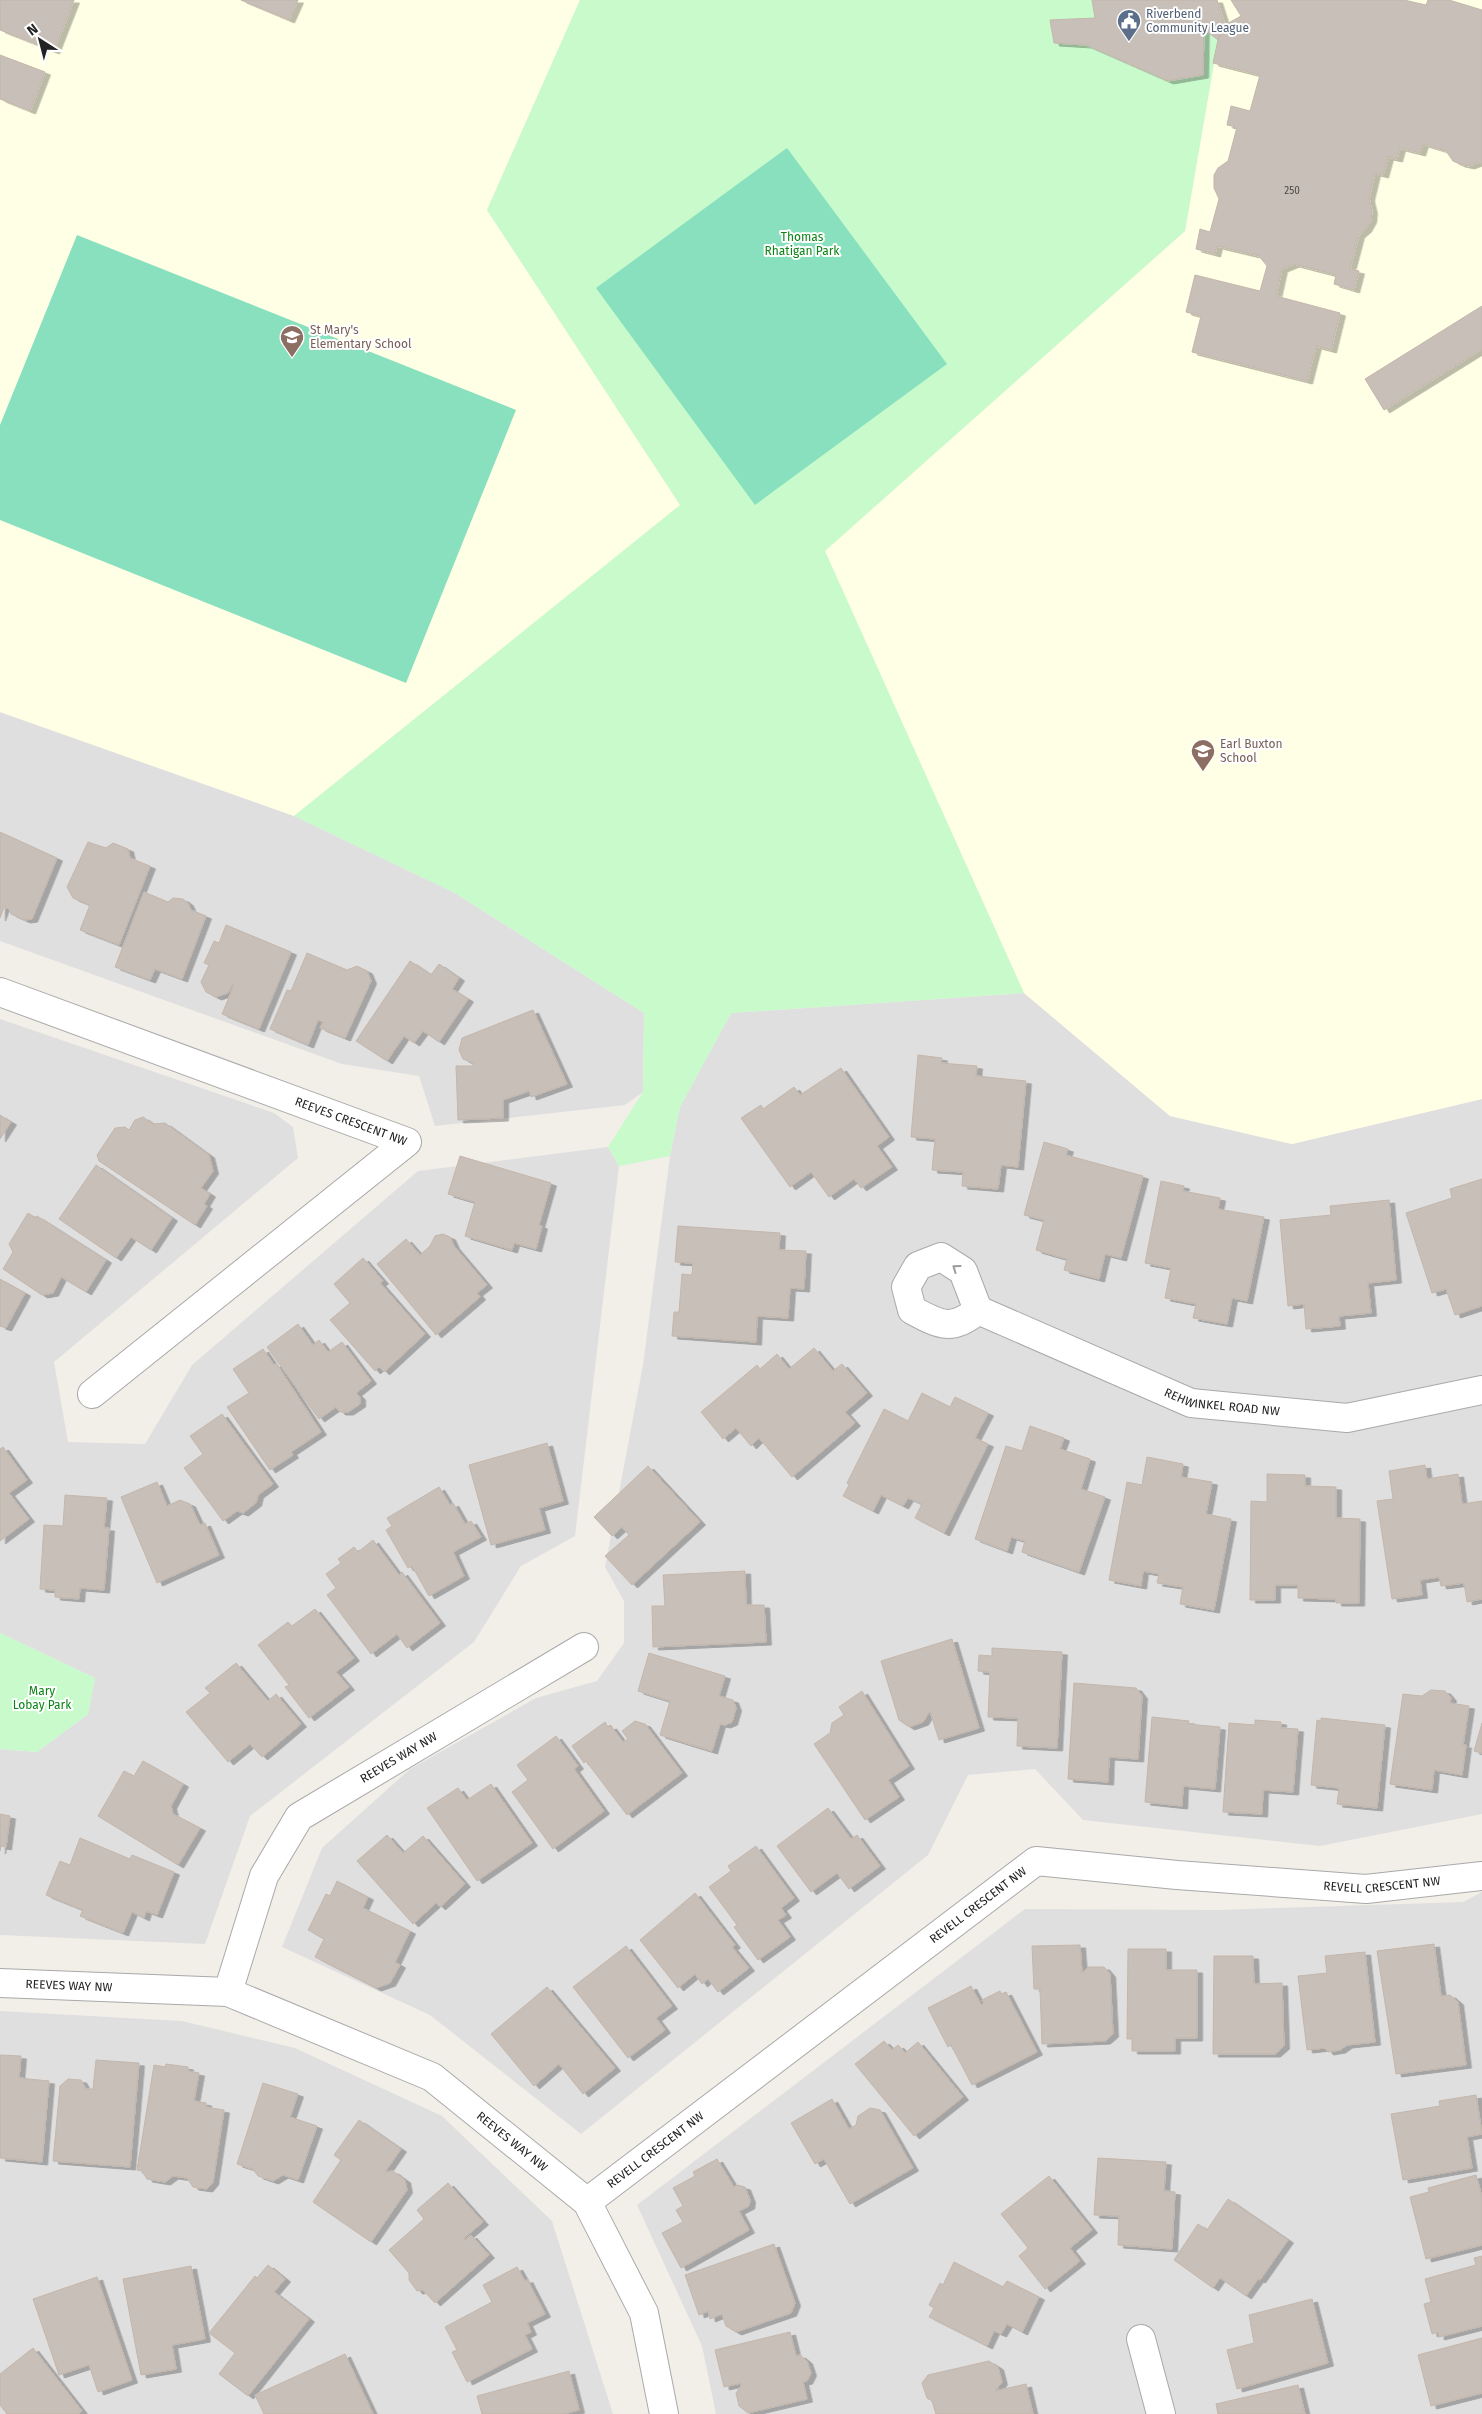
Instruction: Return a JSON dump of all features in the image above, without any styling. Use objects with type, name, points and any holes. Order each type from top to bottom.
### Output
[{"type":"street","name":"REEVES CRESCENT NW","points":[[0,992],[407,1142],[92,1394]]},
{"type":"street","name":"REHWINKEL ROAD NW","points":[[978,1310],[1191,1403],[1347,1418],[1482,1390]]},
{"type":"street","name":"REEVES WAY NW","points":[[228,1992],[264,1876],[299,1817],[584,1647]]},
{"type":"street","name":"REVELL CRESCENT NW","points":[[587,2202],[1036,1861],[1177,1875],[1366,1888],[1482,1876]]},
{"type":"street","name":"REEVES WAY NW","points":[[0,1983],[228,1992],[432,2077],[587,2202],[644,2313],[664,2414]]},
{"type":"street","points":[[1141,2339],[1161,2414]]},
{"type":"shaded area","name":"St Mary's Elementary School","points":[[0,0],[580,0],[487,210],[681,505],[294,816],[0,712]]},
{"type":"shaded area","name":"Earl Buxton School","points":[[1217,0],[1482,0],[1482,1099],[1292,1144],[1170,1116],[1024,993],[824,551],[1185,231],[1218,40],[1225,25]]},
{"type":"shaded area","points":[[0,712],[294,816],[455,893],[644,1013],[643,1092],[625,1105],[435,1126],[419,1076],[342,1064],[0,941]]},
{"type":"shaded area","points":[[1024,993],[1170,1116],[1292,1144],[1482,1099],[1482,1814],[1320,1846],[1083,1820],[1035,1769],[968,1775],[928,1855],[581,2134],[430,2015],[282,1947],[322,1848],[410,1769],[536,1698],[597,1681],[624,1643],[624,1601],[605,1567],[643,1365],[670,1156],[680,1107],[731,1013]]},
{"type":"shaded area","points":[[0,1019],[274,1113],[293,1127],[298,1158],[54,1362],[68,1442],[145,1444],[192,1365],[418,1171],[608,1147],[619,1166],[575,1536],[521,1566],[474,1642],[250,1816],[205,1944],[0,1935],[0,1749],[37,1752],[88,1714],[95,1678],[0,1633]]},
{"type":"shaded area","points":[[1482,1892],[1482,2414],[716,2414],[702,2346],[637,2205],[1025,1909],[1220,1910],[1463,1902]]},
{"type":"shaded area","points":[[0,2011],[182,2021],[295,2048],[442,2116],[552,2221],[613,2414],[0,2414]]},
{"type":"green space","name":"Thomas Rhatigan Park","points":[[580,0],[1217,0],[1225,25],[1218,40],[1185,231],[825,551],[1024,993],[731,1013],[680,1107],[670,1156],[619,1166],[608,1147],[643,1092],[644,1013],[455,893],[294,816],[680,505],[487,210]]},
{"type":"green space","points":[[787,148],[947,364],[755,505],[596,288]]},
{"type":"green space","points":[[77,235],[516,410],[406,683],[0,520],[0,425]]},
{"type":"green space","name":"Mary Lobay Park","points":[[0,1633],[95,1678],[88,1714],[37,1752],[0,1749]]},
{"type":"building","points":[[0,0],[74,0],[54,51],[0,30]]},
{"type":"building","points":[[241,0],[298,0],[289,20]]},
{"type":"building","name":"Riverbend Community League","points":[[1092,0],[1217,0],[1225,25],[1218,40],[1204,29],[1203,75],[1168,81],[1086,45],[1054,43],[1050,20],[1095,18]]},
{"type":"building","points":[[1231,0],[1404,0],[1426,5],[1428,0],[1449,0],[1482,10],[1482,161],[1469,166],[1460,164],[1453,161],[1446,151],[1423,144],[1420,153],[1400,148],[1397,159],[1388,157],[1383,175],[1375,173],[1369,198],[1372,211],[1371,220],[1366,229],[1359,235],[1350,269],[1359,271],[1354,290],[1334,284],[1336,275],[1294,264],[1282,269],[1276,296],[1340,313],[1331,350],[1316,346],[1307,381],[1192,352],[1201,316],[1186,312],[1195,275],[1260,291],[1267,266],[1259,256],[1217,246],[1215,254],[1196,249],[1200,229],[1210,232],[1219,199],[1214,188],[1214,175],[1218,168],[1228,161],[1237,127],[1227,125],[1231,106],[1250,111],[1260,75],[1213,63],[1218,40],[1225,25],[1241,16]]},
{"type":"building","points":[[0,55],[45,72],[30,111],[0,99]]},
{"type":"building","points":[[1482,306],[1482,349],[1384,410],[1365,379]]},
{"type":"building","points":[[0,832],[57,858],[32,919],[25,920],[11,914],[9,909],[4,907],[0,918]]},
{"type":"building","points":[[88,842],[106,848],[113,843],[128,849],[130,858],[150,866],[119,945],[80,930],[90,905],[73,898],[67,887]]},
{"type":"building","points":[[144,892],[168,902],[173,898],[183,899],[188,903],[191,910],[206,916],[182,979],[155,969],[150,980],[115,967]]},
{"type":"building","points":[[226,925],[291,952],[259,1029],[222,1014],[234,985],[232,985],[228,993],[216,997],[206,992],[201,982],[209,965],[204,963],[214,941],[219,943]]},
{"type":"building","points":[[307,953],[347,970],[357,966],[367,971],[371,981],[345,1038],[320,1028],[323,1022],[318,1020],[308,1045],[270,1029],[287,990],[291,991]]},
{"type":"building","points":[[410,961],[431,975],[439,964],[459,978],[452,989],[468,999],[439,1042],[423,1031],[414,1043],[404,1036],[387,1061],[356,1041]]},
{"type":"building","points":[[533,1010],[567,1084],[531,1097],[529,1091],[503,1100],[503,1118],[458,1120],[456,1066],[473,1066],[473,1063],[463,1059],[459,1050],[462,1038]]},
{"type":"building","points":[[918,1055],[942,1058],[941,1063],[977,1066],[976,1076],[1026,1081],[1018,1167],[1001,1165],[998,1189],[962,1186],[963,1172],[932,1170],[935,1139],[911,1137]]},
{"type":"building","points":[[841,1068],[889,1137],[877,1146],[892,1167],[861,1188],[854,1179],[829,1197],[811,1172],[790,1187],[741,1118],[761,1105],[763,1109],[794,1087],[800,1095]]},
{"type":"building","points":[[0,1115],[11,1122],[0,1139]]},
{"type":"building","points":[[143,1117],[153,1124],[165,1123],[209,1155],[213,1171],[201,1188],[210,1194],[204,1204],[207,1206],[195,1225],[99,1161],[97,1155],[115,1128],[125,1127],[129,1130],[135,1120]]},
{"type":"building","points":[[1044,1142],[1068,1149],[1066,1155],[1143,1176],[1121,1258],[1105,1254],[1099,1279],[1064,1270],[1067,1259],[1036,1250],[1044,1220],[1024,1215]]},
{"type":"building","points":[[460,1156],[551,1183],[539,1225],[542,1226],[536,1249],[514,1243],[512,1250],[465,1236],[475,1202],[448,1194]]},
{"type":"building","points":[[96,1165],[172,1218],[151,1250],[131,1237],[116,1258],[59,1219]]},
{"type":"building","points":[[1482,1179],[1482,1306],[1455,1315],[1446,1289],[1432,1293],[1406,1213],[1452,1198],[1450,1189]]},
{"type":"building","points":[[1161,1181],[1184,1186],[1183,1191],[1220,1198],[1218,1209],[1264,1217],[1247,1301],[1232,1298],[1227,1324],[1193,1318],[1196,1304],[1165,1298],[1171,1268],[1145,1263]]},
{"type":"building","points":[[1389,1200],[1396,1280],[1368,1283],[1371,1313],[1339,1316],[1340,1326],[1306,1329],[1304,1304],[1288,1306],[1280,1220],[1331,1215],[1330,1206]]},
{"type":"building","points":[[28,1213],[36,1218],[37,1216],[106,1260],[86,1292],[61,1277],[53,1293],[42,1295],[3,1269],[13,1252],[9,1244]]},
{"type":"building","points":[[678,1226],[780,1233],[779,1250],[806,1251],[804,1289],[790,1288],[788,1318],[757,1316],[756,1342],[672,1336],[674,1312],[679,1312],[682,1274],[692,1275],[693,1263],[675,1262]]},
{"type":"building","points":[[443,1234],[450,1237],[454,1246],[487,1285],[477,1293],[480,1297],[436,1335],[377,1264],[406,1239],[420,1255],[430,1246],[435,1236]]},
{"type":"building","points":[[363,1258],[383,1281],[380,1283],[425,1334],[384,1372],[379,1367],[375,1371],[330,1320],[350,1303],[334,1284]]},
{"type":"building","points":[[0,1279],[25,1293],[6,1328],[0,1326]]},
{"type":"building","points":[[298,1324],[313,1345],[319,1340],[328,1352],[342,1342],[371,1381],[356,1393],[360,1397],[360,1404],[348,1412],[340,1412],[336,1407],[319,1419],[267,1347]]},
{"type":"building","points":[[814,1348],[833,1371],[842,1364],[867,1393],[845,1412],[855,1423],[792,1477],[759,1438],[751,1446],[736,1428],[723,1439],[701,1412],[757,1365],[760,1369],[777,1354],[789,1369]]},
{"type":"building","points":[[263,1349],[274,1365],[276,1363],[321,1432],[291,1452],[293,1455],[270,1470],[227,1407],[249,1393],[233,1369]]},
{"type":"building","points":[[922,1393],[950,1407],[955,1397],[988,1413],[975,1438],[988,1444],[944,1533],[915,1518],[922,1504],[908,1498],[903,1506],[881,1495],[873,1511],[843,1496],[849,1485],[847,1483],[884,1409],[908,1421]]},
{"type":"building","points":[[222,1414],[273,1484],[258,1495],[256,1503],[243,1513],[237,1511],[223,1521],[184,1468],[203,1454],[190,1436]]},
{"type":"building","points":[[1030,1426],[1064,1438],[1060,1449],[1090,1459],[1081,1489],[1105,1497],[1079,1572],[1022,1552],[1025,1541],[1011,1537],[1007,1551],[975,1539],[1006,1446],[1022,1451]]},
{"type":"building","points":[[547,1443],[563,1501],[539,1508],[545,1530],[491,1545],[469,1465]]},
{"type":"building","points":[[3,1447],[27,1480],[9,1493],[29,1519],[0,1541],[0,1449]]},
{"type":"building","points":[[1147,1457],[1183,1464],[1181,1477],[1212,1482],[1206,1514],[1231,1519],[1214,1610],[1180,1604],[1183,1587],[1157,1583],[1159,1574],[1143,1571],[1141,1586],[1109,1580],[1127,1482],[1142,1485]]},
{"type":"building","points":[[1425,1465],[1427,1479],[1458,1474],[1462,1504],[1482,1501],[1482,1599],[1467,1602],[1464,1583],[1441,1586],[1439,1577],[1420,1580],[1422,1595],[1392,1599],[1377,1501],[1393,1499],[1389,1471]]},
{"type":"building","points":[[648,1466],[700,1522],[632,1585],[605,1556],[629,1535],[622,1527],[612,1536],[594,1517]]},
{"type":"building","points":[[1267,1474],[1305,1475],[1305,1486],[1336,1487],[1336,1518],[1360,1519],[1359,1603],[1336,1603],[1336,1599],[1298,1598],[1298,1585],[1275,1585],[1275,1600],[1250,1600],[1251,1501],[1267,1502]]},
{"type":"building","points":[[157,1482],[167,1506],[180,1500],[190,1504],[200,1525],[205,1523],[219,1555],[157,1583],[121,1497]]},
{"type":"building","points":[[439,1487],[450,1505],[453,1503],[465,1524],[471,1521],[481,1537],[453,1552],[464,1576],[429,1596],[412,1566],[408,1568],[386,1530],[392,1526],[387,1518]]},
{"type":"building","points":[[65,1495],[107,1498],[104,1528],[109,1528],[104,1590],[80,1588],[79,1599],[55,1597],[55,1590],[40,1589],[44,1525],[63,1526]]},
{"type":"building","points":[[373,1540],[399,1575],[402,1572],[440,1623],[407,1648],[397,1634],[371,1654],[327,1595],[336,1588],[326,1574],[341,1563],[338,1559],[354,1547],[358,1552]]},
{"type":"building","points":[[745,1571],[746,1605],[764,1605],[766,1642],[653,1647],[652,1606],[665,1606],[663,1575]]},
{"type":"building","points":[[315,1609],[354,1658],[336,1672],[349,1687],[309,1718],[285,1687],[289,1685],[258,1645],[288,1622],[292,1626]]},
{"type":"building","points":[[952,1639],[979,1728],[939,1740],[930,1711],[923,1722],[909,1727],[899,1720],[881,1661]]},
{"type":"building","points":[[992,1648],[1062,1652],[1057,1748],[1017,1746],[1018,1718],[988,1717],[990,1672],[978,1671],[979,1655],[992,1656]]},
{"type":"building","points":[[649,1653],[725,1676],[719,1696],[733,1700],[736,1708],[732,1722],[725,1725],[720,1724],[712,1751],[660,1735],[670,1701],[638,1691]]},
{"type":"building","points":[[236,1663],[268,1701],[276,1694],[301,1724],[262,1757],[250,1744],[228,1762],[186,1712],[210,1693],[205,1688]]},
{"type":"building","points":[[1074,1683],[1136,1688],[1142,1696],[1138,1759],[1109,1757],[1108,1782],[1068,1779]]},
{"type":"building","points":[[1431,1690],[1445,1691],[1451,1698],[1450,1703],[1469,1706],[1463,1745],[1466,1745],[1462,1775],[1434,1770],[1432,1790],[1390,1784],[1403,1694],[1422,1696]]},
{"type":"building","points":[[862,1691],[909,1766],[888,1780],[899,1797],[865,1820],[814,1744],[830,1733],[832,1723],[844,1715],[839,1707]]},
{"type":"building","points":[[1152,1717],[1189,1721],[1188,1724],[1220,1727],[1215,1789],[1183,1786],[1182,1806],[1145,1802]]},
{"type":"building","points":[[1321,1718],[1385,1725],[1377,1808],[1337,1804],[1339,1788],[1311,1785],[1317,1720],[1321,1721]]},
{"type":"building","points":[[1255,1720],[1281,1722],[1281,1728],[1298,1729],[1293,1792],[1263,1790],[1262,1814],[1223,1812],[1229,1723],[1255,1725]]},
{"type":"building","points":[[635,1721],[645,1724],[682,1773],[627,1815],[586,1761],[584,1763],[572,1746],[605,1722],[608,1727],[611,1726],[623,1742],[628,1739],[622,1731]]},
{"type":"building","points":[[1482,1723],[1482,1753],[1474,1751]]},
{"type":"building","points":[[556,1736],[578,1766],[574,1769],[604,1811],[553,1849],[512,1792],[528,1780],[517,1765]]},
{"type":"building","points":[[143,1761],[183,1784],[171,1806],[173,1814],[200,1828],[178,1865],[98,1816],[124,1771],[134,1776]]},
{"type":"building","points":[[491,1784],[532,1843],[477,1881],[427,1808],[458,1788],[467,1800]]},
{"type":"building","points":[[828,1808],[851,1839],[857,1835],[880,1866],[849,1889],[837,1873],[811,1892],[777,1846]]},
{"type":"building","points":[[0,1814],[10,1816],[6,1847],[1,1846],[0,1851]]},
{"type":"building","points":[[387,1835],[403,1853],[423,1836],[465,1884],[440,1907],[436,1903],[413,1924],[357,1861]]},
{"type":"building","points":[[80,1838],[130,1859],[132,1855],[174,1872],[157,1915],[146,1911],[144,1918],[132,1912],[123,1933],[80,1916],[83,1910],[46,1895],[60,1861],[70,1865]]},
{"type":"building","points":[[756,1846],[794,1898],[781,1908],[786,1915],[778,1920],[790,1937],[758,1960],[734,1927],[737,1925],[709,1887],[731,1871],[728,1866]]},
{"type":"building","points":[[337,1881],[368,1897],[363,1908],[410,1931],[395,1962],[400,1965],[390,1983],[376,1988],[315,1957],[324,1939],[308,1930],[326,1894],[330,1896]]},
{"type":"building","points":[[695,1893],[735,1945],[732,1947],[749,1968],[718,1992],[708,1979],[702,1984],[695,1974],[678,1988],[640,1940]]},
{"type":"building","points":[[1434,1944],[1441,1996],[1450,1995],[1458,2002],[1466,2065],[1396,2074],[1377,1951]]},
{"type":"building","points":[[1080,1945],[1082,1973],[1088,1967],[1104,1967],[1110,1974],[1113,2034],[1105,2041],[1042,2044],[1040,1989],[1034,1989],[1032,1946]]},
{"type":"building","points":[[626,1946],[672,2006],[656,2018],[665,2030],[628,2058],[573,1987]]},
{"type":"building","points":[[1128,1949],[1166,1949],[1166,1970],[1197,1970],[1197,2038],[1175,2038],[1175,2051],[1132,2051],[1132,2039],[1127,2039]]},
{"type":"building","points":[[1365,1952],[1375,2042],[1347,2045],[1340,2050],[1328,2052],[1325,2048],[1307,2050],[1298,1976],[1327,1973],[1325,1956]]},
{"type":"building","points":[[1214,1956],[1253,1956],[1254,1984],[1282,1983],[1284,2046],[1275,2054],[1213,2054]]},
{"type":"building","points":[[971,1986],[981,2005],[984,2003],[982,2000],[1000,1991],[1001,1994],[1006,1992],[1037,2052],[972,2085],[951,2045],[948,2047],[928,2008]]},
{"type":"building","points":[[547,1987],[615,2068],[583,2094],[559,2064],[534,2086],[491,2034]]},
{"type":"building","points":[[884,2041],[892,2050],[898,2045],[905,2053],[918,2042],[963,2097],[914,2136],[855,2064]]},
{"type":"building","points":[[0,2055],[21,2056],[19,2078],[49,2081],[42,2162],[0,2158]]},
{"type":"building","points":[[96,2060],[139,2063],[130,2167],[53,2161],[60,2086],[68,2079],[81,2080],[86,2089],[93,2089]]},
{"type":"building","points":[[166,2064],[188,2067],[188,2071],[199,2073],[194,2101],[206,2103],[206,2107],[224,2110],[213,2182],[207,2189],[193,2187],[187,2178],[173,2176],[165,2182],[147,2179],[142,2171],[137,2170],[154,2065],[165,2067]]},
{"type":"building","points":[[263,2083],[298,2094],[290,2117],[317,2126],[298,2180],[283,2175],[273,2181],[258,2176],[253,2169],[237,2164]]},
{"type":"building","points":[[1476,2095],[1482,2134],[1467,2137],[1472,2168],[1403,2180],[1391,2114],[1440,2106],[1439,2101]]},
{"type":"building","points":[[832,2099],[849,2129],[856,2125],[858,2116],[870,2108],[880,2110],[913,2168],[850,2204],[824,2159],[815,2164],[791,2123]]},
{"type":"building","points":[[359,2120],[401,2149],[385,2172],[393,2171],[405,2180],[407,2190],[371,2242],[313,2202],[341,2160],[334,2155]]},
{"type":"building","points":[[1098,2158],[1166,2162],[1164,2191],[1175,2192],[1172,2249],[1118,2245],[1119,2216],[1094,2215]]},
{"type":"building","points":[[717,2159],[734,2187],[737,2185],[745,2187],[750,2200],[749,2206],[739,2211],[749,2230],[681,2268],[662,2233],[683,2222],[676,2210],[683,2206],[673,2188],[695,2176],[693,2172]]},
{"type":"building","points":[[1476,2175],[1482,2197],[1482,2245],[1426,2259],[1410,2197],[1429,2192],[1428,2188]]},
{"type":"building","points":[[1049,2176],[1092,2230],[1070,2248],[1080,2261],[1045,2289],[1019,2256],[1028,2248],[1001,2214]]},
{"type":"building","points":[[448,2183],[483,2222],[464,2238],[465,2240],[471,2235],[489,2255],[435,2303],[423,2290],[417,2291],[409,2280],[409,2273],[389,2250],[424,2219],[417,2210]]},
{"type":"building","points":[[1228,2199],[1288,2240],[1260,2280],[1258,2279],[1246,2296],[1220,2278],[1213,2288],[1174,2260],[1198,2224],[1207,2230]]},
{"type":"building","points":[[774,2244],[795,2303],[791,2313],[736,2332],[726,2326],[722,2314],[710,2319],[708,2311],[699,2315],[685,2275]]},
{"type":"building","points":[[1482,2256],[1482,2326],[1439,2337],[1438,2332],[1432,2334],[1424,2304],[1431,2302],[1425,2279],[1476,2265],[1474,2258]]},
{"type":"building","points":[[954,2262],[1003,2287],[1007,2281],[1039,2297],[1022,2332],[1007,2324],[1001,2334],[994,2331],[987,2346],[929,2317],[934,2308],[929,2305],[940,2283],[943,2285]]},
{"type":"building","points":[[268,2265],[285,2279],[274,2292],[309,2319],[248,2396],[219,2374],[235,2353],[209,2333],[255,2276],[257,2278]]},
{"type":"building","points":[[191,2266],[205,2339],[172,2345],[176,2369],[141,2375],[123,2279]]},
{"type":"building","points":[[517,2267],[525,2281],[527,2279],[545,2314],[527,2323],[531,2332],[525,2335],[532,2349],[467,2382],[452,2352],[457,2350],[445,2327],[492,2302],[483,2285]]},
{"type":"building","points":[[97,2277],[132,2380],[98,2392],[89,2365],[59,2375],[33,2299]]},
{"type":"building","points":[[1312,2299],[1328,2363],[1237,2389],[1227,2350],[1254,2343],[1249,2315]]},
{"type":"building","points":[[790,2332],[796,2356],[800,2355],[807,2361],[811,2373],[807,2381],[803,2382],[807,2399],[748,2413],[739,2406],[736,2393],[741,2383],[724,2387],[715,2350]]},
{"type":"building","points":[[1482,2338],[1482,2393],[1431,2406],[1418,2355]]},
{"type":"building","points":[[33,2348],[82,2411],[79,2414],[7,2414],[0,2405],[0,2374]]},
{"type":"building","points":[[345,2354],[373,2414],[264,2414],[255,2395]]},
{"type":"building","points":[[989,2361],[998,2367],[1002,2382],[995,2391],[1026,2384],[1033,2414],[936,2414],[932,2401],[927,2398],[922,2383],[928,2375]]},
{"type":"building","points":[[569,2371],[579,2410],[563,2414],[482,2414],[477,2396]]},
{"type":"building","points":[[1298,2385],[1305,2414],[1218,2414],[1216,2404]]},
{"type":"place","name":"Riverbend Community League","points":[[1129,42]]},
{"type":"place","name":"St Mary's Elementary School","points":[[292,358]]},
{"type":"place","name":"Earl Buxton School","points":[[1203,772]]}]
